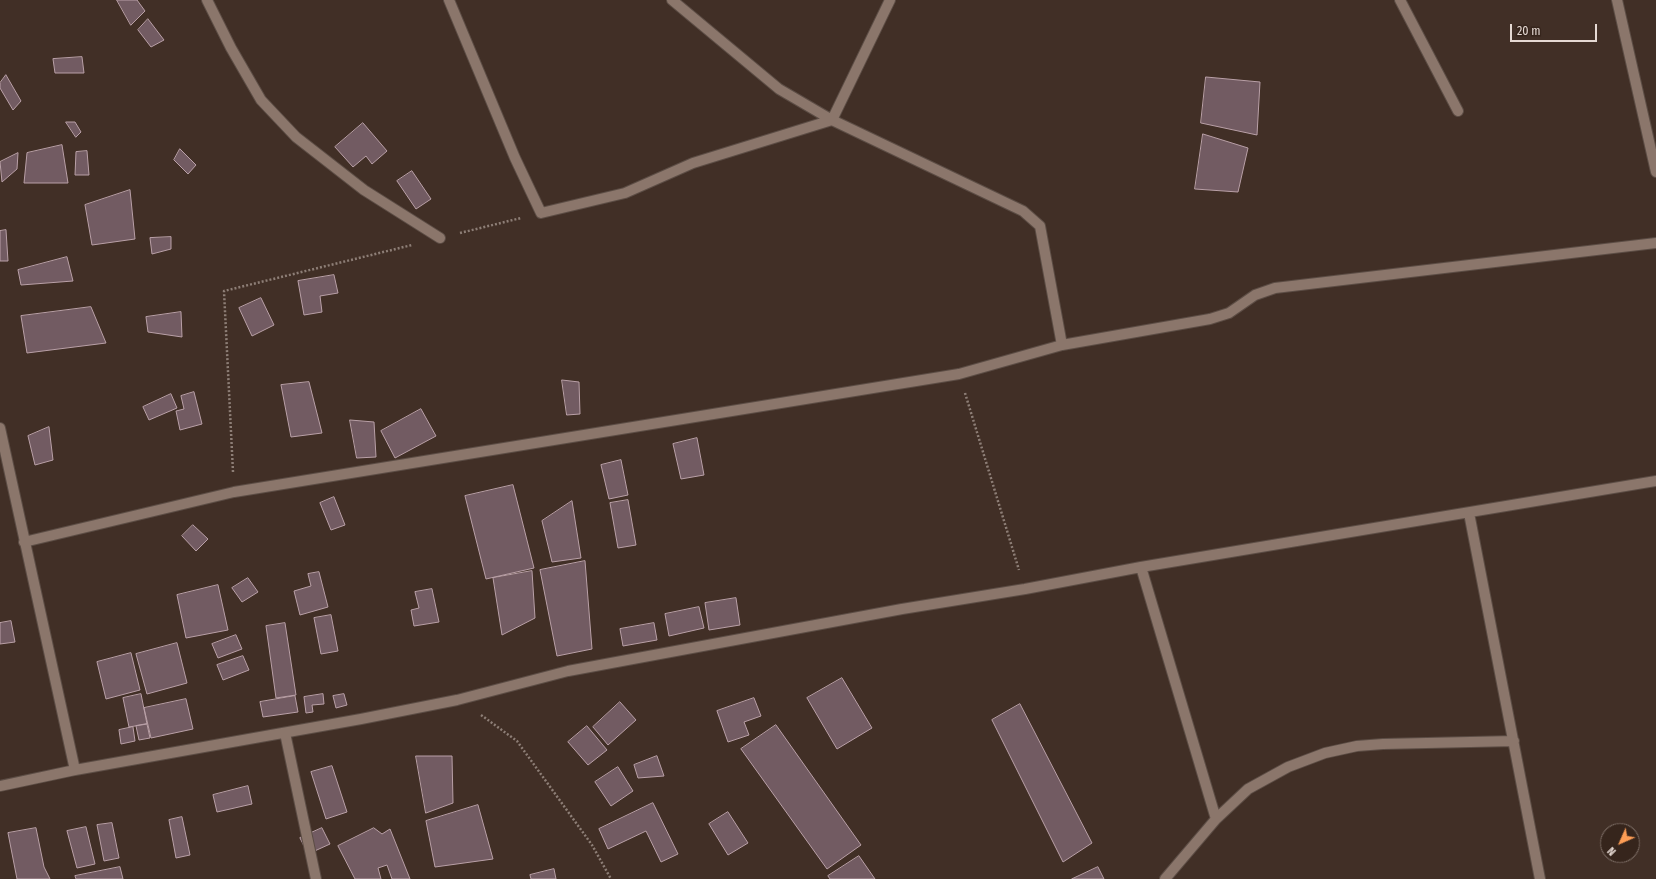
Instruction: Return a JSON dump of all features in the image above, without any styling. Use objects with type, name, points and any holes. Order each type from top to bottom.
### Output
[{"type":"street","points":[[207,0],[231,48],[261,100],[291,132],[364,190],[440,238]]},
{"type":"street","points":[[449,0],[515,158],[541,213],[625,193],[693,163],[832,120],[890,0]]},
{"type":"street","points":[[672,0],[779,89],[832,120],[1023,211],[1040,226],[1062,345]]},
{"type":"street","points":[[1400,0],[1458,111]]},
{"type":"street","points":[[1617,0],[1656,172]]},
{"type":"street","points":[[24,542],[234,492],[959,374],[1062,345],[1210,319],[1229,314],[1255,296],[1275,288],[1656,243]]},
{"type":"street","points":[[0,428],[75,770]]},
{"type":"street","points":[[0,786],[75,770],[285,733],[457,700],[568,671],[902,609],[1025,589],[1141,567],[1656,481]]},
{"type":"street","points":[[1470,513],[1540,879]]},
{"type":"street","points":[[1141,567],[1216,819]]},
{"type":"street","points":[[285,733],[316,879]]},
{"type":"street","points":[[1165,879],[1216,819],[1248,789],[1288,767],[1325,753],[1357,746],[1382,744],[1514,741]]},
{"type":"path","points":[[234,492],[224,291],[541,213]]},
{"type":"path","points":[[959,374],[1025,589]]},
{"type":"path","points":[[457,700],[517,741],[592,845],[611,879]]},
{"type":"building","points":[[117,0],[137,0],[145,11],[131,25]]},
{"type":"building","points":[[148,19],[164,40],[151,47],[138,30]]},
{"type":"building","points":[[82,57],[84,73],[55,73],[53,59]]},
{"type":"building","points":[[6,75],[21,101],[13,110],[0,88],[0,83]]},
{"type":"building","points":[[1206,77],[1260,82],[1257,135],[1201,123]]},
{"type":"building","points":[[66,122],[75,122],[81,132],[76,137]]},
{"type":"building","points":[[363,123],[387,151],[372,164],[366,156],[353,167],[335,147]]},
{"type":"building","points":[[1203,134],[1248,148],[1238,192],[1195,189]]},
{"type":"building","points":[[62,145],[68,183],[24,183],[27,153]]},
{"type":"building","points":[[180,149],[196,165],[188,174],[174,160]]},
{"type":"building","points":[[87,151],[89,175],[75,175],[76,152]]},
{"type":"building","points":[[18,153],[17,169],[2,182],[0,162]]},
{"type":"building","points":[[412,171],[431,199],[416,209],[397,181]]},
{"type":"building","points":[[130,190],[135,239],[92,245],[85,205]]},
{"type":"building","points":[[6,230],[8,261],[0,261],[0,231]]},
{"type":"building","points":[[171,237],[171,249],[152,254],[150,238]]},
{"type":"building","points":[[67,257],[73,281],[21,285],[18,270]]},
{"type":"building","points":[[334,275],[338,293],[320,296],[322,312],[304,315],[298,281]]},
{"type":"building","points":[[261,298],[274,325],[252,336],[239,308]]},
{"type":"building","points":[[91,307],[106,343],[27,353],[21,316]]},
{"type":"building","points":[[181,312],[182,337],[148,332],[146,317]]},
{"type":"building","points":[[562,380],[579,382],[580,414],[567,415]]},
{"type":"building","points":[[309,382],[322,433],[291,437],[281,385]]},
{"type":"building","points":[[194,392],[202,424],[180,430],[176,411],[184,409],[181,396]]},
{"type":"building","points":[[171,394],[177,408],[149,420],[143,407]]},
{"type":"building","points":[[421,409],[436,436],[395,458],[381,431]]},
{"type":"building","points":[[350,420],[374,422],[376,457],[357,458]]},
{"type":"building","points":[[49,427],[53,460],[35,465],[28,436]]},
{"type":"building","points":[[697,438],[704,475],[681,479],[673,444]]},
{"type":"building","points":[[621,460],[628,495],[609,499],[601,465]]},
{"type":"building","points":[[513,485],[534,568],[486,579],[465,496]]},
{"type":"building","points":[[334,497],[345,525],[331,530],[320,503]]},
{"type":"building","points":[[628,500],[636,545],[618,548],[610,503]]},
{"type":"building","points":[[572,501],[581,558],[552,562],[542,521]]},
{"type":"building","points":[[193,525],[208,539],[196,551],[182,536]]},
{"type":"building","points":[[585,561],[592,649],[557,656],[540,570]]},
{"type":"building","points":[[532,571],[535,618],[502,635],[493,578]]},
{"type":"building","points":[[319,572],[328,607],[300,615],[294,591],[311,586],[308,574]]},
{"type":"building","points":[[248,578],[258,592],[242,602],[232,588]]},
{"type":"building","points":[[218,585],[228,630],[186,638],[177,595]]},
{"type":"building","points":[[432,589],[439,622],[414,626],[411,610],[419,608],[415,592]]},
{"type":"building","points":[[736,598],[740,625],[709,630],[705,603]]},
{"type":"building","points":[[699,607],[704,628],[669,636],[665,614]]},
{"type":"building","points":[[331,615],[338,651],[321,654],[314,618]]},
{"type":"building","points":[[11,621],[15,642],[0,644],[0,623]]},
{"type":"building","points":[[285,623],[296,695],[276,698],[266,626]]},
{"type":"building","points":[[654,623],[657,640],[623,646],[620,629]]},
{"type":"building","points":[[236,635],[242,649],[218,658],[212,644]]},
{"type":"building","points":[[177,643],[187,683],[147,694],[136,654]]},
{"type":"building","points":[[131,653],[140,690],[106,699],[97,662]]},
{"type":"building","points":[[243,656],[249,670],[223,680],[217,665]]},
{"type":"building","points":[[842,678],[872,728],[837,749],[807,698]]},
{"type":"building","points":[[141,694],[147,724],[129,727],[123,698]]},
{"type":"building","points":[[323,694],[324,704],[312,705],[313,712],[306,713],[304,697]]},
{"type":"building","points":[[344,694],[347,705],[336,708],[333,696]]},
{"type":"building","points":[[295,696],[298,712],[263,717],[260,702]]},
{"type":"building","points":[[754,698],[761,716],[744,722],[749,735],[728,742],[717,711]]},
{"type":"building","points":[[186,699],[193,729],[151,738],[144,708]]},
{"type":"building","points":[[620,702],[636,720],[608,745],[593,727]]},
{"type":"building","points":[[1020,704],[1092,843],[1063,862],[992,720]]},
{"type":"building","points":[[147,724],[150,738],[139,740],[136,726]]},
{"type":"building","points":[[776,725],[861,845],[827,869],[741,749]]},
{"type":"building","points":[[587,726],[607,750],[588,765],[568,742]]},
{"type":"building","points":[[133,727],[135,741],[121,744],[119,730]]},
{"type":"building","points":[[416,756],[452,756],[453,803],[426,813]]},
{"type":"building","points":[[657,756],[664,776],[638,778],[634,765]]},
{"type":"building","points":[[332,766],[347,812],[326,819],[311,772]]},
{"type":"building","points":[[618,767],[633,791],[611,806],[595,782]]},
{"type":"building","points":[[248,786],[252,804],[217,812],[213,795]]},
{"type":"building","points":[[653,803],[678,854],[661,862],[646,831],[608,849],[599,829]]},
{"type":"building","points":[[478,805],[493,859],[435,867],[426,821]]},
{"type":"building","points":[[728,812],[748,843],[728,855],[709,824]]},
{"type":"building","points":[[182,817],[190,855],[176,858],[169,820]]},
{"type":"building","points":[[112,823],[119,858],[104,861],[97,825]]},
{"type":"building","points":[[86,827],[95,864],[77,868],[67,831]]},
{"type":"building","points":[[36,828],[44,867],[50,879],[17,879],[8,833]]},
{"type":"building","points":[[322,828],[330,844],[308,854],[300,838]]},
{"type":"building","points":[[374,828],[382,834],[390,829],[410,879],[392,879],[387,865],[378,868],[381,879],[355,879],[338,846]]},
{"type":"building","points":[[859,856],[875,879],[830,879],[828,876]]},
{"type":"building","points":[[120,867],[123,879],[76,879],[75,876]]},
{"type":"building","points":[[1098,867],[1104,879],[1072,879]]},
{"type":"building","points":[[554,869],[556,879],[531,879],[530,875]]}]
